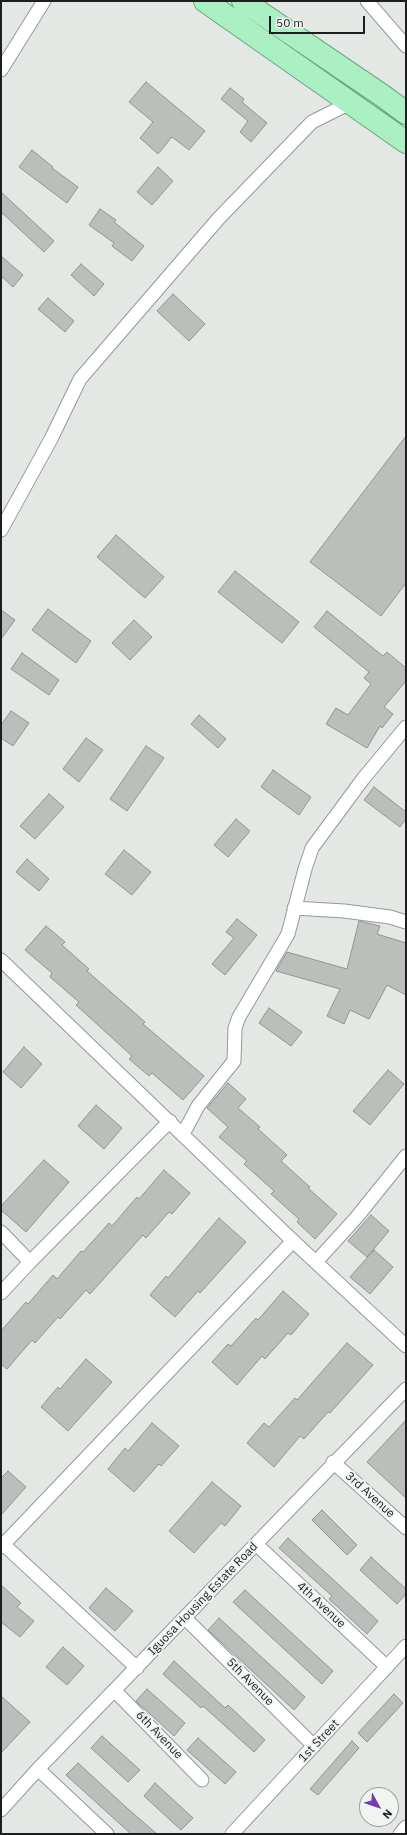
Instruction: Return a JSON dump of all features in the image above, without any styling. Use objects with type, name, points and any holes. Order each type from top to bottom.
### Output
[{"type":"highway","points":[[205,1],[406,142]]},
{"type":"highway","points":[[243,1],[406,113]]},
{"type":"street","points":[[1,70],[44,1]]},
{"type":"street","points":[[367,1],[406,46]]},
{"type":"street","points":[[1,530],[51,440],[80,378],[219,218],[312,122],[350,103]]},
{"type":"street","points":[[183,1134],[198,1106],[232,1066],[234,1061],[235,1028],[239,1017],[288,934],[294,908],[312,848],[363,779],[406,727]]},
{"type":"street","points":[[294,908],[344,911],[390,917],[406,922]]},
{"type":"street","points":[[1,960],[293,1241],[406,1346]]},
{"type":"street","points":[[1,1293],[170,1121]]},
{"type":"street","points":[[316,1262],[356,1218],[406,1156]]},
{"type":"street","points":[[1,1232],[30,1262]]},
{"type":"street","points":[[137,1668],[2,1544],[293,1241]]},
{"type":"street","name":"Iguosa Housing Estate Road","points":[[1,1810],[38,1769],[115,1691],[333,1462],[406,1389]]},
{"type":"street","name":"3rd Avenue","points":[[333,1462],[406,1528]]},
{"type":"street","name":"4th Avenue","points":[[256,1544],[387,1667]]},
{"type":"street","name":"5th Avenue","points":[[185,1618],[314,1746]]},
{"type":"street","name":"1st Street","points":[[232,1834],[406,1646]]},
{"type":"street","name":"6th Avenue","points":[[115,1691],[202,1780]]},
{"type":"street","points":[[38,1769],[107,1834]]},
{"type":"street","points":[[400,1834],[406,1827]]},
{"type":"building","points":[[146,82],[205,131],[189,150],[172,137],[158,154],[140,138],[153,122],[129,102]]},
{"type":"building","points":[[230,88],[244,99],[242,102],[267,123],[251,142],[240,132],[248,121],[221,99]]},
{"type":"building","points":[[32,150],[53,167],[52,168],[78,187],[67,203],[19,167]]},
{"type":"building","points":[[158,167],[173,181],[152,205],[137,192]]},
{"type":"building","points":[[1,192],[54,241],[44,252],[1,212]]},
{"type":"building","points":[[100,209],[116,220],[114,222],[144,246],[132,261],[112,246],[114,243],[89,225]]},
{"type":"building","points":[[1,256],[23,275],[13,287],[1,276]]},
{"type":"building","points":[[81,264],[104,284],[94,296],[71,275]]},
{"type":"building","points":[[173,294],[205,324],[189,341],[157,311]]},
{"type":"building","points":[[48,298],[74,321],[65,332],[38,309]]},
{"type":"building","points":[[406,436],[406,583],[381,616],[310,562]]},
{"type":"building","points":[[116,535],[164,577],[145,598],[97,557]]},
{"type":"building","points":[[235,571],[299,622],[282,643],[218,592]]},
{"type":"building","points":[[48,609],[91,641],[76,663],[32,630]]},
{"type":"building","points":[[1,610],[15,620],[1,639]]},
{"type":"building","points":[[327,611],[383,656],[387,652],[406,668],[406,681],[384,707],[393,714],[382,728],[380,726],[367,748],[326,724],[336,708],[348,715],[371,684],[364,678],[369,672],[314,627]]},
{"type":"building","points":[[134,620],[152,637],[130,660],[112,643]]},
{"type":"building","points":[[22,653],[59,680],[49,695],[11,669]]},
{"type":"building","points":[[11,711],[29,723],[13,746],[1,738],[1,725]]},
{"type":"building","points":[[199,715],[226,739],[218,748],[191,724]]},
{"type":"building","points":[[86,738],[103,750],[79,782],[63,769]]},
{"type":"building","points":[[146,746],[164,758],[127,811],[110,799]]},
{"type":"building","points":[[273,770],[311,797],[299,815],[261,787]]},
{"type":"building","points":[[374,787],[406,812],[406,819],[400,827],[364,800]]},
{"type":"building","points":[[49,794],[64,807],[35,839],[20,826]]},
{"type":"building","points":[[236,819],[250,831],[228,857],[214,845]]},
{"type":"building","points":[[124,850],[151,872],[132,895],[105,874]]},
{"type":"building","points":[[27,859],[49,879],[39,891],[16,872]]},
{"type":"building","points":[[237,919],[257,935],[225,975],[212,964],[234,938],[226,932]]},
{"type":"building","points":[[359,921],[380,926],[377,934],[406,943],[406,995],[387,985],[369,1019],[350,1010],[344,1024],[327,1016],[340,989],[276,971],[287,952],[347,969]]},
{"type":"building","points":[[46,926],[65,942],[62,945],[89,969],[87,971],[145,1022],[143,1024],[204,1076],[183,1100],[152,1073],[149,1076],[129,1059],[132,1056],[76,1005],[79,1002],[50,977],[52,973],[25,950]]},
{"type":"building","points":[[269,1008],[302,1032],[291,1046],[259,1023]]},
{"type":"building","points":[[24,1047],[42,1064],[21,1088],[3,1072]]},
{"type":"building","points":[[388,1070],[404,1084],[370,1125],[353,1111]]},
{"type":"building","points":[[228,1083],[246,1099],[238,1108],[260,1127],[258,1129],[287,1155],[281,1161],[337,1214],[315,1239],[297,1222],[299,1219],[271,1194],[274,1191],[244,1164],[247,1161],[219,1137],[228,1127],[207,1108]]},
{"type":"building","points":[[96,1105],[122,1128],[104,1149],[78,1126]]},
{"type":"building","points":[[44,1160],[69,1182],[26,1232],[1,1210],[1,1206]]},
{"type":"building","points":[[164,1170],[190,1193],[172,1214],[169,1212],[146,1238],[143,1235],[90,1294],[86,1290],[60,1319],[58,1317],[35,1343],[32,1340],[7,1369],[1,1364],[1,1331],[26,1302],[28,1304],[53,1275],[57,1279],[81,1251],[83,1252],[109,1223],[112,1226],[137,1197],[139,1199]]},
{"type":"building","points":[[371,1215],[389,1231],[367,1257],[348,1241]]},
{"type":"building","points":[[219,1218],[246,1242],[200,1293],[198,1291],[175,1317],[150,1295],[166,1276],[168,1278]]},
{"type":"building","points":[[374,1250],[393,1267],[370,1294],[350,1277]]},
{"type":"building","points":[[283,1291],[309,1314],[291,1335],[288,1333],[265,1359],[262,1356],[237,1385],[212,1362],[228,1344],[231,1346],[256,1318],[258,1320]]},
{"type":"building","points":[[347,1343],[373,1365],[330,1413],[328,1412],[304,1439],[300,1436],[274,1467],[247,1443],[264,1423],[269,1427],[295,1398],[297,1400]]},
{"type":"building","points":[[86,1359],[112,1382],[68,1431],[41,1407],[58,1387],[60,1389]]},
{"type":"building","points":[[406,1420],[406,1498],[367,1462]]},
{"type":"building","points":[[152,1423],[179,1446],[161,1466],[159,1464],[134,1492],[108,1469],[125,1448],[128,1451]]},
{"type":"building","points":[[8,1471],[26,1487],[1,1515],[1,1478]]},
{"type":"building","points":[[212,1482],[241,1506],[225,1526],[221,1523],[194,1553],[169,1531]]},
{"type":"building","points":[[322,1510],[357,1545],[347,1555],[312,1520]]},
{"type":"building","points":[[288,1538],[378,1621],[367,1634],[329,1599],[332,1596],[279,1548]]},
{"type":"building","points":[[371,1557],[406,1589],[406,1594],[397,1604],[360,1570]]},
{"type":"building","points":[[1,1585],[21,1603],[17,1607],[34,1621],[20,1637],[1,1622]]},
{"type":"building","points":[[106,1588],[133,1611],[115,1631],[89,1608]]},
{"type":"building","points":[[245,1590],[333,1671],[322,1684],[233,1602]]},
{"type":"building","points":[[219,1618],[305,1697],[294,1710],[208,1630]]},
{"type":"building","points":[[63,1647],[84,1666],[67,1685],[46,1667]]},
{"type":"building","points":[[174,1661],[225,1708],[228,1705],[265,1740],[254,1752],[203,1706],[201,1708],[163,1674]]},
{"type":"building","points":[[147,1689],[185,1723],[174,1736],[136,1701]]},
{"type":"building","points":[[394,1694],[403,1703],[367,1742],[358,1733]]},
{"type":"building","points":[[1,1696],[30,1722],[1,1753]]},
{"type":"building","points":[[102,1736],[140,1770],[128,1782],[91,1748]]},
{"type":"building","points":[[198,1738],[236,1772],[225,1784],[187,1750]]},
{"type":"building","points":[[352,1741],[359,1748],[318,1795],[310,1789]]},
{"type":"building","points":[[78,1763],[157,1834],[131,1834],[66,1775]]},
{"type":"building","points":[[155,1783],[193,1818],[181,1830],[144,1796]]}]
